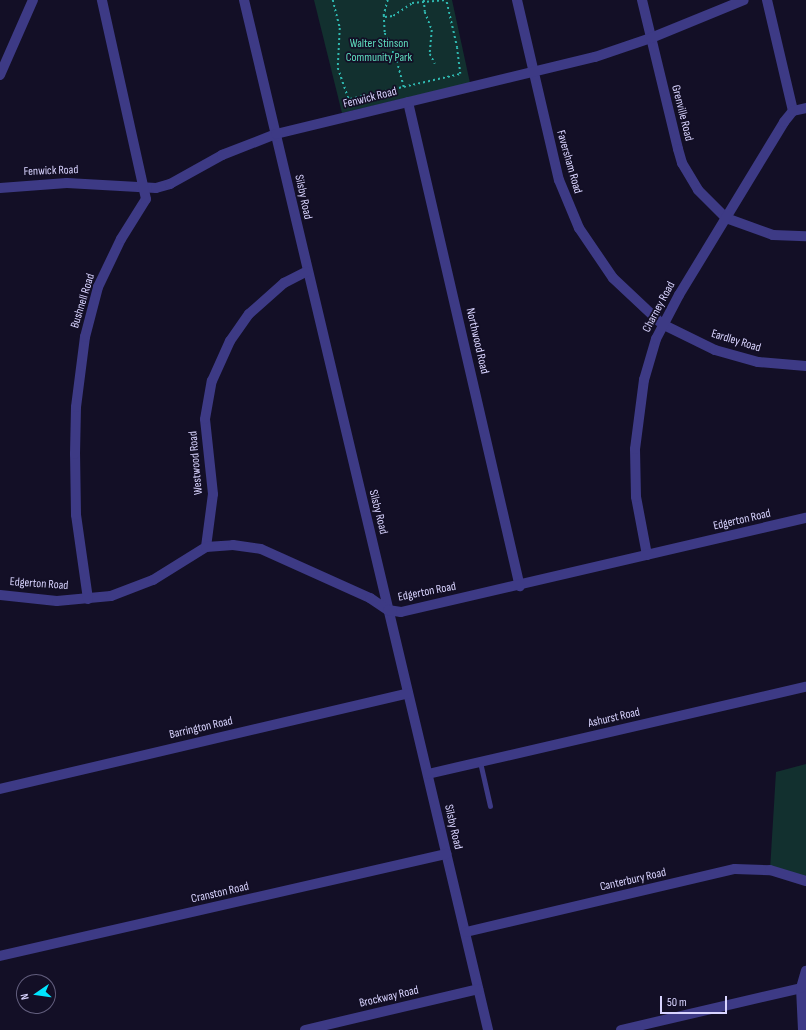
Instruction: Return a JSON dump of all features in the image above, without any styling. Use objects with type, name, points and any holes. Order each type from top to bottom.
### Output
[{"type":"street","points":[[0,75],[2,63],[33,0]]},
{"type":"street","name":"Bushnell Road","points":[[88,599],[76,514],[75,454],[76,407],[85,337],[98,287],[121,239],[146,199],[145,188],[102,0]]},
{"type":"street","name":"Silsby Road","points":[[244,0],[276,134],[306,272],[466,932],[488,1030]]},
{"type":"street","name":"Faversham Road","points":[[517,0],[559,180],[579,228],[613,278],[662,324]]},
{"type":"street","name":"Grenville Road","points":[[642,0],[682,163],[698,190],[726,218]]},
{"type":"street","name":"Fenwick Road","points":[[0,188],[67,182],[145,188],[170,184],[222,155],[276,134],[594,57],[651,38],[744,0]]},
{"type":"street","points":[[767,0],[793,111],[806,108]]},
{"type":"street","name":"Northwood Road","points":[[408,102],[520,586]]},
{"type":"street","name":"Charney Road","points":[[647,555],[636,497],[635,449],[644,380],[662,324],[793,111]]},
{"type":"street","points":[[726,218],[773,235],[806,236]]},
{"type":"street","name":"Westwood Road","points":[[206,547],[213,494],[205,419],[212,381],[230,341],[248,314],[284,283],[306,272]]},
{"type":"street","name":"Eardley Road","points":[[662,324],[715,350],[740,358],[775,364],[806,366]]},
{"type":"street","name":"Edgerton Road","points":[[0,595],[56,600],[88,599],[111,596],[139,587],[206,547],[233,545],[261,549],[370,598],[388,610],[401,612],[520,586],[806,518]]},
{"type":"street","name":"Ashurst Road","points":[[428,774],[806,687]]},
{"type":"street","name":"Barrington Road","points":[[0,789],[408,693]]},
{"type":"street","name":"Cranston Road","points":[[0,956],[446,854]]},
{"type":"street","name":"Canterbury Road","points":[[466,932],[735,869],[770,870],[806,881]]},
{"type":"street","points":[[803,1030],[801,988],[806,971]]},
{"type":"street","points":[[621,1030],[801,988]]},
{"type":"street","name":"Brockway Road","points":[[306,1030],[344,1026],[478,989]]},
{"type":"lane","points":[[480,762],[490,806]]},
{"type":"path","points":[[333,0],[340,28],[338,68],[350,99],[350,104],[344,108]]},
{"type":"path","points":[[388,0],[384,17],[386,37],[397,61],[404,87]]},
{"type":"path","points":[[424,0],[432,30],[430,54],[435,64]]},
{"type":"path","points":[[350,99],[460,74],[457,48],[446,0],[412,3],[393,16],[384,17]]},
{"type":"green space","name":"Walter Stinson Community Park","points":[[314,0],[452,0],[470,83],[342,113]]},
{"type":"green space","points":[[806,764],[806,881],[770,870],[776,772]]}]
